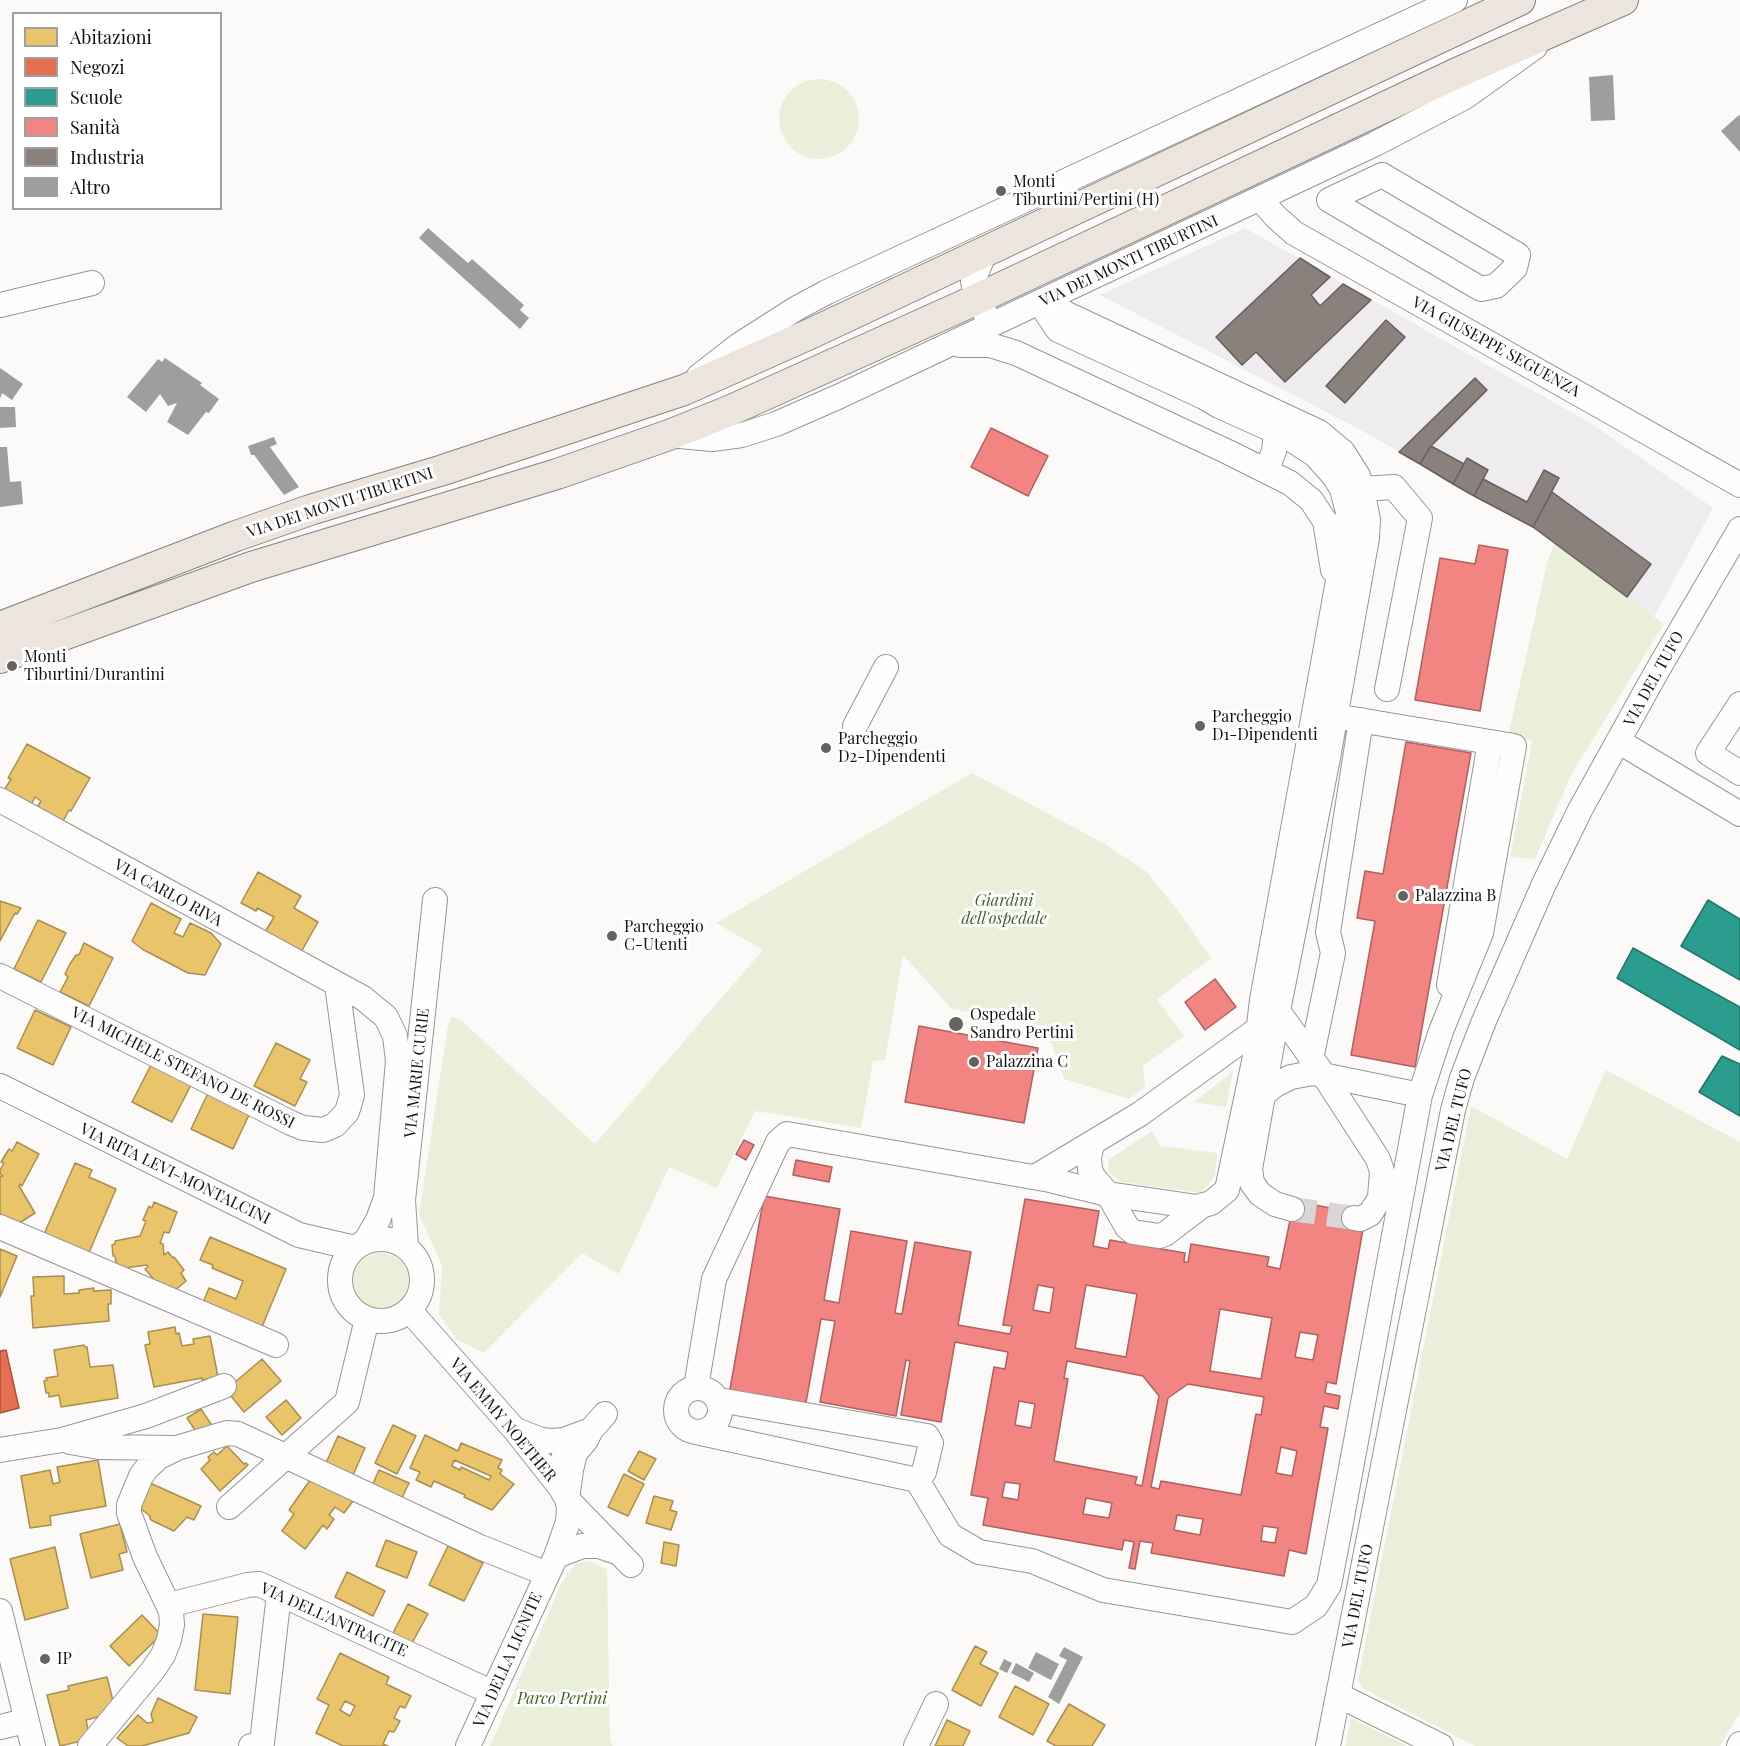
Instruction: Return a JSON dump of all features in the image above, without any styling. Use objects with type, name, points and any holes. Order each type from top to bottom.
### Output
[{"type":"main road","name":"VIA DEI MONTI TIBURTINI","points":[[0,627],[236,536],[310,510],[477,459],[684,390],[812,333],[1520,0]]},
{"type":"main road","name":"VIA DEI MONTI TIBURTINI","points":[[0,658],[261,563],[557,474],[669,435],[729,411],[978,298],[1413,93],[1623,0]]},
{"type":"street","name":"VIA DEI MONTI TIBURTINI","points":[[684,390],[733,350],[797,308],[827,292],[1455,0]]},
{"type":"street","name":"VIA DEI MONTI TIBURTINI","points":[[669,435],[712,439],[742,435],[776,424],[951,345],[1451,106],[1565,26]]},
{"type":"street","points":[[1382,175],[1518,255],[1515,268],[1496,286],[1481,289],[1329,200],[1382,175]]},
{"type":"street","name":"VIA GIUSEPPE SEGUENZA","points":[[1260,199],[1294,233],[1738,479]]},
{"type":"street","points":[[985,252],[973,281],[978,298],[992,326],[1016,353]]},
{"type":"street","points":[[0,305],[92,283]]},
{"type":"street","points":[[696,1387],[714,1279],[778,1142],[783,1136],[792,1134],[1035,1177],[1108,1194],[1197,1207],[1220,1197],[1227,1190],[1256,1052],[1258,1029],[1348,512],[1342,489],[1315,455],[1286,436],[1058,330],[1047,314],[1047,299]]},
{"type":"street","points":[[1047,299],[1066,314],[1313,428],[1342,452],[1358,476],[1362,489],[1368,520],[1367,538],[1250,1169],[1252,1183],[1260,1194],[1275,1204],[1292,1209]]},
{"type":"street","points":[[951,345],[990,345],[1016,353],[1240,457],[1290,483],[1311,500],[1325,521],[1336,590]]},
{"type":"street","points":[[1186,433],[1204,397]]},
{"type":"street","points":[[1240,457],[1241,437],[1265,426]]},
{"type":"street","points":[[1265,426],[1274,451],[1266,471]]},
{"type":"street","points":[[1362,489],[1394,487],[1420,518],[1387,689]]},
{"type":"street","name":"VIA DEL TUFO","points":[[1328,1746],[1453,1110],[1462,1078],[1484,1021],[1561,846],[1618,741],[1740,529]]},
{"type":"street","points":[[855,726],[886,667]]},
{"type":"street","points":[[1740,704],[1708,753],[1740,773]]},
{"type":"street","points":[[696,1432],[705,1431],[714,1426],[719,1419],[721,1409],[719,1400],[706,1388],[688,1389],[677,1402],[675,1410],[677,1418],[688,1430],[696,1432],[917,1480],[950,1535],[980,1552],[1032,1561],[1103,1590],[1250,1616],[1292,1622],[1316,1606],[1329,1585],[1420,1095],[1442,1031],[1490,742],[1335,716]]},
{"type":"street","points":[[1264,1094],[1291,1077],[1313,1073],[1317,1067],[1333,953],[1328,932],[1361,720]]},
{"type":"street","points":[[1618,741],[1740,814]]},
{"type":"street","name":"VIA CARLO RIVA","points":[[0,800],[363,998],[386,1017],[395,1036],[398,1061],[386,1198],[378,1221],[360,1245]]},
{"type":"street","name":"VIA MARIE CURIE","points":[[406,1246],[403,1200],[435,900]]},
{"type":"street","name":"VIA MICHELE STEFANO DE ROSSI","points":[[0,976],[291,1123],[303,1128],[323,1130],[335,1125],[347,1112],[352,1095],[337,985]]},
{"type":"street","points":[[1278,1011],[1378,1159],[1382,1171],[1380,1198],[1370,1214],[1360,1219],[1354,1218]]},
{"type":"street","points":[[1035,1177],[1140,1114],[1258,1029]]},
{"type":"street","points":[[1317,1067],[1420,1095]]},
{"type":"street","name":"VIA RITA LEVI-MONTALCINI","points":[[0,1086],[299,1235],[360,1245]]},
{"type":"street","points":[[1092,1144],[1089,1157],[1090,1170],[1108,1194],[1126,1227],[1133,1232],[1159,1236],[1165,1234],[1203,1205]]},
{"type":"street","points":[[0,1227],[276,1345]]},
{"type":"street","points":[[384,1238],[406,1246],[415,1256],[422,1274],[420,1293],[409,1310],[389,1320],[367,1319],[350,1306],[340,1287],[343,1265],[360,1245],[384,1238]]},
{"type":"street","name":"VIA EMMY NOETHER","points":[[409,1310],[515,1430],[567,1499],[568,1522],[552,1565]]},
{"type":"street","points":[[229,1507],[347,1402],[367,1319]]},
{"type":"street","points":[[0,1450],[62,1440],[146,1416],[224,1386]]},
{"type":"street","points":[[719,1400],[927,1436],[931,1443],[924,1473],[917,1480]]},
{"type":"street","points":[[515,1430],[541,1440],[564,1440],[598,1422],[575,1453],[566,1459],[540,1461]]},
{"type":"street","points":[[90,1746],[160,1659],[169,1640],[172,1625],[169,1605],[145,1557],[129,1513],[129,1505],[141,1476],[159,1457],[177,1448],[232,1433],[480,1547],[552,1565],[582,1546],[599,1546],[625,1559],[567,1499],[575,1453]]},
{"type":"street","points":[[62,1440],[99,1447],[177,1448]]},
{"type":"street","name":"VIA DELLA LIGNITE","points":[[472,1741],[552,1565]]},
{"type":"street","name":"VIA DELL'ANTRACITE","points":[[169,1605],[259,1584],[493,1693]]},
{"type":"street","points":[[250,1746],[262,1743],[279,1594]]},
{"type":"street","points":[[0,1611],[25,1721],[33,1746]]},
{"type":"street","points":[[1338,1695],[1441,1746]]},
{"type":"street","points":[[916,1746],[936,1704]]},
{"type":"street","points":[[0,1727],[25,1721]]},
{"type":"shaded area","points":[[1245,228],[1592,424],[1713,508],[1654,617],[1533,527],[1359,429],[1100,295]]},
{"type":"green space","points":[[819,79],[834,82],[847,91],[856,104],[859,119],[856,134],[847,147],[834,156],[819,159],[804,156],[791,147],[782,134],[779,119],[782,104],[791,91],[804,82]]},
{"type":"green space","points":[[1554,543],[1664,624],[1571,775],[1535,859],[1510,857],[1532,741],[1508,737],[1547,563]]},
{"type":"green space","name":"Giardini dell'ospedale","points":[[972,773],[1103,843],[1147,872],[1211,958],[1157,999],[1184,1036],[1143,1066],[1145,1087],[1129,1099],[1064,1079],[1045,1026],[952,1009],[903,955],[885,1060],[873,1061],[861,1128],[755,1111],[717,1188],[669,1167],[619,1274],[582,1253],[484,1353],[456,1339],[439,1315],[442,1266],[419,1214],[451,1017],[460,1019],[595,1144],[763,950],[716,923]]},
{"type":"green space","points":[[1606,1070],[1740,1142],[1740,1712],[1720,1746],[1475,1746],[1362,1688],[1358,1680],[1471,1106],[1567,1159]]},
{"type":"green space","points":[[1233,1071],[1226,1107],[1194,1102]]},
{"type":"green space","points":[[1152,1131],[1160,1146],[1217,1153],[1215,1176],[1201,1193],[1121,1182],[1109,1172],[1108,1160]]},
{"type":"green space","points":[[375,1253],[387,1253],[397,1257],[405,1265],[409,1281],[405,1297],[397,1305],[387,1309],[375,1309],[365,1305],[357,1297],[353,1287],[353,1275],[357,1265],[365,1257]]},
{"type":"green space","name":"Parco Pertini","points":[[589,1561],[607,1569],[610,1739],[613,1746],[490,1746],[562,1582],[576,1563]]},
{"type":"green space","points":[[1351,1718],[1407,1746],[1345,1746]]},
{"type":"building: Abitazioni","points":[[27,744],[90,778],[61,825],[35,811],[41,801],[35,797],[29,809],[2,794]]},
{"type":"building: Abitazioni","points":[[258,872],[301,896],[294,908],[318,922],[300,954],[264,934],[274,917],[241,903]]},
{"type":"building: Abitazioni","points":[[0,901],[21,908],[17,914],[15,913],[0,941]]},
{"type":"building: Abitazioni","points":[[151,903],[181,919],[174,933],[183,937],[190,923],[211,933],[221,944],[205,975],[188,973],[142,949],[132,941]]},
{"type":"building: Abitazioni","points":[[38,920],[66,933],[41,982],[14,969]]},
{"type":"building: Abitazioni","points":[[84,943],[113,958],[89,1006],[60,992],[68,977],[65,974],[76,955],[79,955]]},
{"type":"building: Abitazioni","points":[[35,1010],[71,1027],[53,1065],[17,1048]]},
{"type":"building: Abitazioni","points":[[276,1043],[310,1060],[300,1079],[307,1082],[295,1106],[254,1086]]},
{"type":"building: Abitazioni","points":[[151,1065],[191,1085],[172,1122],[132,1102]]},
{"type":"building: Abitazioni","points":[[208,1093],[250,1113],[233,1149],[191,1129]]},
{"type":"building: Abitazioni","points":[[17,1142],[39,1154],[22,1186],[20,1184],[19,1186],[35,1213],[13,1227],[8,1226],[0,1213],[0,1177],[3,1176],[0,1170],[4,1163],[1,1162],[9,1149],[12,1151]]},
{"type":"building: Abitazioni","points":[[75,1163],[92,1170],[89,1177],[116,1189],[88,1255],[41,1241]]},
{"type":"building: Abitazioni","points":[[154,1202],[177,1212],[169,1233],[164,1232],[160,1243],[163,1244],[164,1255],[168,1252],[184,1270],[181,1273],[186,1281],[168,1296],[145,1269],[147,1265],[117,1269],[115,1256],[113,1256],[112,1245],[115,1241],[140,1236],[146,1221],[143,1220],[149,1206],[152,1208]]},
{"type":"building: Abitazioni","points":[[210,1237],[286,1269],[259,1334],[200,1310],[209,1288],[236,1299],[243,1281],[212,1268],[213,1265],[200,1260]]},
{"type":"building: Abitazioni","points":[[0,1249],[17,1256],[0,1297]]},
{"type":"building: Abitazioni","points":[[64,1276],[64,1294],[79,1293],[79,1290],[94,1288],[93,1291],[111,1290],[111,1304],[108,1304],[109,1321],[33,1328],[31,1296],[34,1296],[33,1277]]},
{"type":"building: Abitazioni","points":[[175,1327],[182,1346],[194,1344],[193,1339],[210,1336],[218,1377],[154,1387],[145,1345],[150,1344],[148,1332]]},
{"type":"building: Abitazioni","points":[[84,1345],[87,1347],[90,1367],[113,1365],[118,1398],[61,1407],[59,1395],[49,1397],[49,1393],[46,1393],[44,1381],[47,1380],[46,1378],[58,1376],[54,1350]]},
{"type":"building: Abitazioni","points":[[262,1359],[281,1381],[244,1412],[226,1390]]},
{"type":"building: Abitazioni","points":[[286,1400],[301,1418],[282,1435],[266,1417]]},
{"type":"building: Abitazioni","points":[[201,1409],[213,1427],[199,1436],[187,1418]]},
{"type":"building: Abitazioni","points":[[393,1425],[416,1436],[397,1474],[375,1463]]},
{"type":"building: Abitazioni","points":[[425,1435],[458,1451],[461,1443],[502,1460],[498,1468],[502,1470],[500,1474],[514,1484],[492,1510],[434,1481],[431,1487],[416,1480],[420,1472],[410,1468]],"holes":[[[454,1460],[491,1476],[489,1480],[461,1467],[460,1470],[452,1466]]]},
{"type":"building: Abitazioni","points":[[338,1436],[365,1448],[353,1475],[326,1463]]},
{"type":"building: Abitazioni","points":[[227,1446],[244,1464],[248,1465],[220,1491],[201,1469],[210,1460],[208,1457],[214,1452],[217,1455]]},
{"type":"building: Abitazioni","points":[[639,1451],[656,1459],[644,1480],[628,1471]]},
{"type":"building: Abitazioni","points":[[98,1460],[106,1506],[50,1516],[51,1525],[30,1528],[21,1476],[50,1470],[53,1484],[60,1482],[57,1467]]},
{"type":"building: Abitazioni","points":[[379,1470],[409,1483],[402,1498],[371,1488]]},
{"type":"building: Abitazioni","points":[[624,1474],[644,1484],[628,1516],[608,1507]]},
{"type":"building: Abitazioni","points":[[313,1476],[353,1501],[344,1513],[335,1507],[329,1515],[334,1519],[327,1529],[323,1525],[305,1549],[282,1531],[294,1514],[289,1510]]},
{"type":"building: Abitazioni","points":[[150,1483],[201,1506],[194,1520],[187,1517],[174,1531],[151,1520],[140,1505]]},
{"type":"building: Abitazioni","points":[[654,1496],[673,1501],[670,1510],[677,1512],[671,1530],[646,1523]]},
{"type":"building: Abitazioni","points":[[120,1524],[127,1552],[119,1554],[123,1570],[91,1578],[80,1534]]},
{"type":"building: Abitazioni","points":[[386,1540],[417,1552],[407,1578],[376,1566]]},
{"type":"building: Abitazioni","points":[[664,1542],[679,1545],[676,1566],[661,1563]]},
{"type":"building: Abitazioni","points":[[448,1546],[483,1563],[464,1601],[429,1585]]},
{"type":"building: Abitazioni","points":[[55,1547],[68,1608],[25,1620],[10,1559]]},
{"type":"building: Abitazioni","points":[[347,1572],[385,1591],[373,1616],[335,1597]]},
{"type":"building: Abitazioni","points":[[408,1604],[428,1614],[412,1643],[393,1633]]},
{"type":"building: Abitazioni","points":[[203,1614],[238,1617],[230,1694],[195,1690]]},
{"type":"building: Abitazioni","points":[[142,1615],[161,1635],[129,1666],[110,1646]]},
{"type":"building: Abitazioni","points":[[975,1646],[987,1652],[980,1664],[998,1673],[981,1706],[952,1690]]},
{"type":"building: Abitazioni","points":[[340,1653],[389,1677],[386,1684],[411,1696],[405,1708],[400,1706],[394,1718],[400,1721],[394,1732],[389,1731],[383,1744],[388,1746],[343,1746],[316,1733],[329,1705],[317,1699]],"holes":[[[345,1701],[355,1706],[350,1716],[340,1710]]]},
{"type":"building: Abitazioni","points":[[107,1677],[115,1709],[106,1715],[86,1720],[90,1739],[60,1746],[47,1695],[69,1690],[68,1686]]},
{"type":"building: Abitazioni","points":[[1015,1686],[1049,1704],[1033,1735],[999,1717]]},
{"type":"building: Abitazioni","points":[[158,1698],[197,1717],[189,1733],[142,1746],[128,1746],[117,1738],[138,1715],[147,1723],[153,1722],[151,1714]]},
{"type":"building: Abitazioni","points":[[1069,1704],[1105,1725],[1092,1746],[1056,1746],[1047,1741]]},
{"type":"building: Abitazioni","points":[[947,1720],[970,1731],[963,1746],[935,1746]]},
{"type":"building: Negozi","points":[[6,1350],[19,1408],[0,1413],[0,1351]]},
{"type":"building: Scuole","points":[[1708,900],[1740,919],[1740,980],[1681,946]]},
{"type":"building: Scuole","points":[[1633,948],[1740,1007],[1740,1050],[1617,978]]},
{"type":"building: Scuole","points":[[1722,1056],[1740,1064],[1740,1116],[1699,1092]]},
{"type":"building: Sanità","points":[[991,428],[1048,456],[1028,496],[971,467]]},
{"type":"building: Sanità","points":[[1479,545],[1508,550],[1480,711],[1415,700],[1440,558],[1475,564]]},
{"type":"building: Sanità","name":"Palazzina B","points":[[1406,742],[1471,753],[1415,1067],[1351,1055],[1375,921],[1357,918],[1365,871],[1383,874]]},
{"type":"building: Sanità","points":[[1215,979],[1236,1007],[1205,1030],[1185,1002]]},
{"type":"building: Sanità","name":"Palazzina C","points":[[919,1026],[1038,1048],[1024,1123],[905,1102]]},
{"type":"building: Sanità","points":[[744,1140],[754,1145],[746,1160],[736,1154]]},
{"type":"building: Sanità","points":[[796,1160],[832,1167],[829,1182],[793,1175]]},
{"type":"building: Sanità","points":[[764,1196],[840,1209],[824,1300],[839,1303],[851,1231],[907,1241],[895,1313],[902,1314],[915,1242],[971,1252],[958,1325],[1010,1334],[1012,1326],[1003,1325],[1025,1199],[1099,1211],[1093,1246],[1108,1249],[1110,1240],[1185,1253],[1184,1262],[1188,1262],[1191,1244],[1269,1257],[1267,1266],[1280,1269],[1294,1201],[1356,1213],[1363,1229],[1336,1384],[1327,1382],[1325,1393],[1340,1396],[1338,1409],[1324,1406],[1320,1427],[1328,1428],[1306,1554],[1289,1550],[1284,1576],[1151,1553],[1153,1543],[1140,1541],[1135,1569],[1129,1568],[1134,1542],[1124,1540],[1122,1550],[983,1525],[988,1498],[971,1495],[994,1367],[1005,1369],[1008,1352],[955,1342],[941,1422],[901,1415],[910,1361],[906,1360],[896,1416],[820,1402],[835,1321],[821,1319],[805,1408],[729,1395]],"holes":[[[1038,1285],[1054,1288],[1050,1313],[1033,1310]],[[1086,1285],[1137,1294],[1126,1357],[1075,1348]],[[1220,1309],[1272,1318],[1261,1379],[1210,1371]],[[1300,1332],[1318,1335],[1313,1360],[1295,1357]],[[1067,1361],[1143,1376],[1159,1396],[1142,1486],[1135,1484],[1137,1477],[1054,1461],[1068,1379],[1064,1378]],[[1188,1384],[1264,1397],[1261,1415],[1256,1414],[1241,1495],[1161,1481],[1159,1489],[1151,1487],[1168,1398]],[[1019,1401],[1035,1404],[1031,1428],[1015,1425]],[[1281,1447],[1297,1451],[1292,1476],[1276,1473]],[[1005,1482],[1020,1484],[1018,1500],[1002,1497]],[[1086,1498],[1112,1503],[1109,1518],[1083,1514]],[[1177,1515],[1203,1519],[1200,1535],[1174,1530]],[[1263,1526],[1278,1528],[1275,1543],[1261,1541]]]},
{"type":"building: Industria","points":[[1300,258],[1330,277],[1311,295],[1320,306],[1343,284],[1371,300],[1285,382],[1256,352],[1242,365],[1216,337]]},
{"type":"building: Industria","points":[[1386,320],[1405,337],[1345,403],[1326,386]]},
{"type":"building: Industria","points":[[1475,378],[1487,390],[1431,446],[1420,464],[1399,452]]},
{"type":"building: Industria","points":[[1431,446],[1464,464],[1453,484],[1420,464]]},
{"type":"building: Industria","points":[[1467,458],[1488,470],[1474,496],[1453,484]]},
{"type":"building: Industria","points":[[1544,470],[1559,478],[1533,527],[1474,496],[1483,479],[1527,502]]},
{"type":"building: Industria","points":[[1552,492],[1651,564],[1627,597],[1533,527]]},
{"type":"building: Altro","points":[[1613,75],[1615,120],[1591,121],[1589,77]]},
{"type":"building: Altro","points":[[1740,116],[1740,152],[1721,131]]},
{"type":"building: Altro","points":[[428,228],[468,263],[472,259],[524,305],[520,310],[529,318],[520,329],[419,238]]},
{"type":"building: Altro","points":[[165,358],[202,383],[200,385],[219,399],[188,435],[167,422],[177,403],[168,406],[160,394],[146,412],[127,397],[158,359],[162,362]]},
{"type":"building: Altro","points":[[0,368],[23,384],[12,400],[2,393],[0,399]]},
{"type":"building: Altro","points":[[0,407],[15,407],[16,427],[0,428]]},
{"type":"building: Altro","points":[[274,437],[277,444],[270,447],[299,487],[284,495],[254,455],[251,455],[248,446]]},
{"type":"building: Altro","points":[[0,447],[7,447],[10,482],[21,481],[23,504],[0,507]]},
{"type":"building: Altro","points":[[1064,1647],[1083,1657],[1059,1704],[1048,1697],[1067,1660],[1059,1656]]},
{"type":"building: Altro","points":[[1036,1652],[1059,1664],[1051,1680],[1028,1668]]},
{"type":"building: Altro","points":[[1004,1659],[1012,1663],[1007,1673],[999,1669]]},
{"type":"building: Altro","points":[[1016,1663],[1034,1673],[1029,1682],[1011,1673]]},
{"type":"tunnel","points":[[1292,1209],[1354,1218]]},
{"type":"place","name":"Monti Tiburtini/Pertini (H)","points":[[1001,191]]},
{"type":"place","name":"Monti Tiburtini/Durantini","points":[[12,666]]},
{"type":"place","name":"Parcheggio D1-Dipendenti","points":[[1200,726]]},
{"type":"place","name":"Parcheggio D2-Dipendenti","points":[[826,748]]},
{"type":"place","name":"Palazzina B","points":[[1403,896]]},
{"type":"place","name":"Parcheggio C-Utenti","points":[[612,936]]},
{"type":"place","name":"Ospedale Sandro Pertini","points":[[956,1024]]},
{"type":"place","name":"Palazzina C","points":[[974,1062]]},
{"type":"place","name":"IP","points":[[45,1659]]}]
